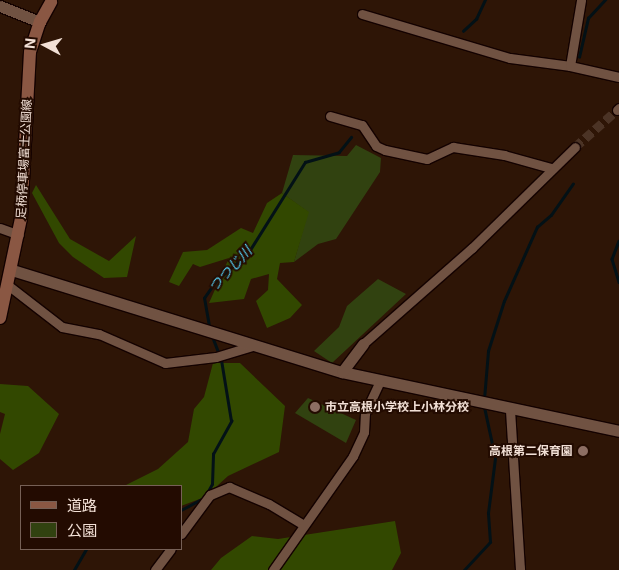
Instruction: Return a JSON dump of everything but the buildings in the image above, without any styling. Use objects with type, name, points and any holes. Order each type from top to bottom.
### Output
[{"type":"main road","name":"足柄停車場富士公園線","points":[[0,318],[9,286],[19,235],[28,149],[29,61],[40,22],[51,2]]},
{"type":"street","points":[[570,66],[581,0]]},
{"type":"street","points":[[2,10],[40,22]]},
{"type":"street","points":[[362,14],[510,58],[570,66],[619,77]]},
{"type":"street","points":[[330,116],[362,125],[376,146],[385,150],[427,159],[453,147],[504,155],[551,168]]},
{"type":"street","points":[[342,372],[363,344],[472,248],[551,168],[575,147]]},
{"type":"street","points":[[0,228],[19,235]]},
{"type":"street","points":[[12,270],[342,372],[510,410],[619,432]]},
{"type":"street","points":[[9,286],[62,326],[99,334],[165,363],[216,357],[253,346]]},
{"type":"street","points":[[272,570],[302,524],[353,456],[364,432],[365,413],[380,381]]},
{"type":"street","points":[[510,410],[520,570]]},
{"type":"street","points":[[182,533],[210,495],[229,488],[270,504],[302,524]]},
{"type":"street","points":[[155,570],[170,550]]},
{"type":"green space","points":[[356,145],[381,158],[380,172],[336,239],[318,244],[294,262],[308,212],[282,193],[293,155],[347,156]]},
{"type":"green space","points":[[36,185],[70,239],[109,261],[136,236],[127,277],[104,278],[73,257],[59,243],[32,193]]},
{"type":"green space","points":[[282,193],[309,212],[294,262],[280,263],[277,279],[302,305],[290,318],[267,328],[256,301],[268,290],[269,274],[251,279],[244,299],[209,303],[229,258],[200,267],[193,264],[179,286],[169,282],[183,252],[207,250],[241,228],[253,233],[267,203]]},
{"type":"green space","points":[[378,279],[406,294],[332,363],[314,351],[339,327],[347,306]]},
{"type":"green space","points":[[213,363],[240,363],[285,406],[279,452],[228,476],[205,497],[182,506],[182,485],[126,485],[158,469],[188,442],[194,409],[204,397]]},
{"type":"green space","points":[[0,384],[28,386],[59,414],[39,453],[13,470],[0,459],[0,434],[5,414],[0,412]]},
{"type":"green space","points":[[308,398],[356,420],[346,443],[295,413]]},
{"type":"green space","points":[[395,521],[401,553],[392,570],[211,570],[221,558],[252,536],[278,539]]},
{"type":"waterway","name":"つつじ川","points":[[463,31],[476,19],[485,0]]},
{"type":"waterway","points":[[579,57],[588,18],[605,0]]},
{"type":"waterway","name":"つつじ川","points":[[209,326],[204,298],[215,282],[248,253],[305,162],[339,152],[351,137]]},
{"type":"waterway","points":[[484,399],[488,351],[504,301],[537,227],[551,215],[573,184]]},
{"type":"waterway","points":[[619,241],[612,259],[619,282]]},
{"type":"waterway","name":"つつじ川","points":[[207,493],[212,484],[213,454],[231,421],[221,360],[212,336]]},
{"type":"waterway","points":[[464,570],[490,542],[488,513],[495,458],[484,407]]},
{"type":"waterway","name":"つつじ川","points":[[182,509],[204,498]]},
{"type":"waterway","name":"つつじ川","points":[[74,570],[85,550]]},
{"type":"tunnel","points":[[575,147],[617,110]]},
{"type":"place","name":"市立高根小学校上小林分校","points":[[315,407]]},
{"type":"place","name":"高根第二保育園","points":[[583,451]]}]
